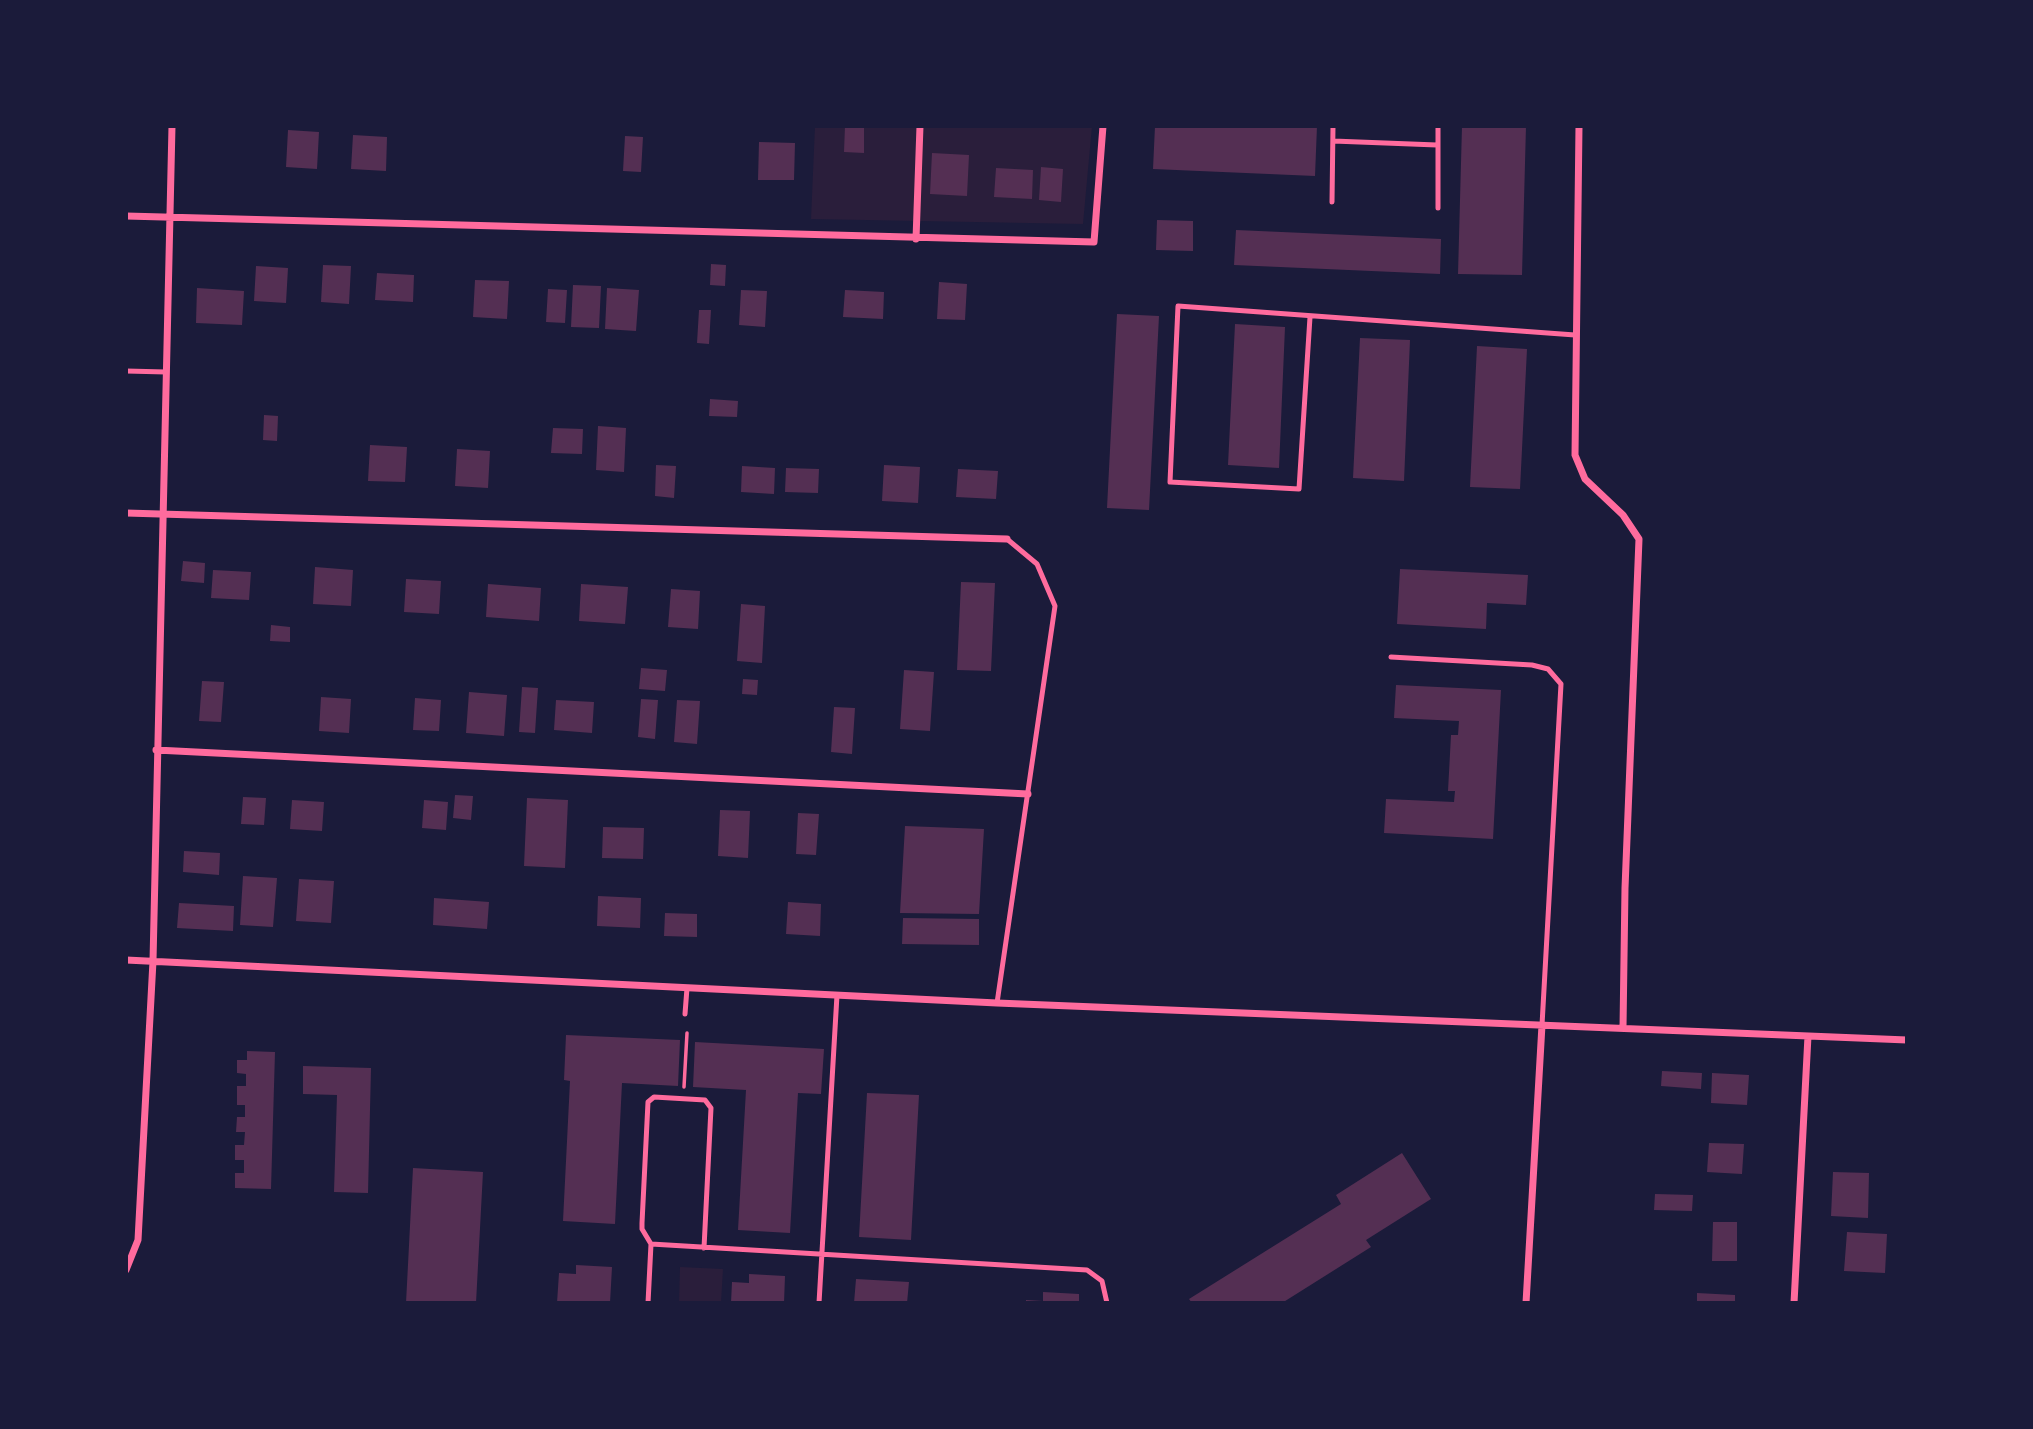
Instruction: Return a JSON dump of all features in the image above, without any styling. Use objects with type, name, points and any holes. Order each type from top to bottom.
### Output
[{"type":"street","points":[[126,1270],[138,1240],[153,961],[172,126]]},
{"type":"street","points":[[916,239],[920,126]]},
{"type":"street","points":[[126,216],[1094,242],[1103,126]]},
{"type":"street","points":[[1579,126],[1575,455],[1585,479],[1623,515],[1639,539],[1625,888],[1623,1028]]},
{"type":"street","points":[[126,513],[1007,539]]},
{"type":"street","points":[[156,750],[1028,794]]},
{"type":"street","points":[[126,960],[997,1003],[1907,1040]]},
{"type":"street","points":[[1527,1303],[1542,1025]]},
{"type":"street","points":[[1794,1303],[1808,1036]]},
{"type":"lane","points":[[1332,202],[1334,126]]},
{"type":"lane","points":[[1438,126],[1438,208]]},
{"type":"lane","points":[[1333,141],[1437,145]]},
{"type":"lane","points":[[1310,317],[1298,489],[1170,482],[1178,306],[1575,335]]},
{"type":"lane","points":[[126,371],[166,372]]},
{"type":"lane","points":[[997,1003],[1055,606],[1037,564],[1007,539]]},
{"type":"lane","points":[[1391,657],[1532,664],[1548,669],[1560,684],[1542,1025]]},
{"type":"lane","points":[[685,1014],[687,988]]},
{"type":"lane","points":[[819,1303],[837,995]]},
{"type":"lane","points":[[648,1303],[651,1244],[642,1229],[642,1223],[648,1102],[654,1097],[705,1100],[711,1108],[704,1248]]},
{"type":"lane","points":[[651,1244],[1087,1270],[1102,1281],[1107,1303]]},
{"type":"path","points":[[684,1099],[687,1033]]},
{"type":"shaded area","points":[[815,126],[1092,126],[1083,224],[811,219]]},
{"type":"shaded area","points":[[680,1267],[723,1269],[721,1303],[679,1303]]},
{"type":"building","points":[[845,126],[864,126],[864,153],[844,152]]},
{"type":"building","points":[[1155,126],[1317,126],[1315,176],[1153,169]]},
{"type":"building","points":[[1462,126],[1526,126],[1522,275],[1458,274]]},
{"type":"building","points":[[288,130],[319,132],[317,169],[286,167]]},
{"type":"building","points":[[353,135],[387,137],[386,171],[351,169]]},
{"type":"building","points":[[625,136],[643,137],[641,172],[623,171]]},
{"type":"building","points":[[759,142],[795,143],[794,180],[758,180]]},
{"type":"building","points":[[932,153],[969,155],[967,196],[930,194]]},
{"type":"building","points":[[1041,167],[1063,169],[1061,202],[1039,200]]},
{"type":"building","points":[[996,168],[1033,170],[1032,199],[994,197]]},
{"type":"building","points":[[1157,220],[1193,221],[1193,251],[1156,250]]},
{"type":"building","points":[[1236,230],[1441,239],[1440,274],[1234,265]]},
{"type":"building","points":[[711,264],[726,265],[725,286],[710,285]]},
{"type":"building","points":[[323,265],[351,266],[349,304],[321,302]]},
{"type":"building","points":[[256,266],[288,268],[286,303],[254,301]]},
{"type":"building","points":[[377,273],[414,275],[413,302],[375,300]]},
{"type":"building","points":[[475,280],[509,281],[507,319],[473,317]]},
{"type":"building","points":[[939,282],[967,284],[965,320],[937,319]]},
{"type":"building","points":[[573,285],[601,286],[599,328],[571,327]]},
{"type":"building","points":[[197,288],[244,291],[242,325],[196,323]]},
{"type":"building","points":[[607,288],[639,290],[636,331],[605,329]]},
{"type":"building","points":[[548,289],[567,290],[565,323],[546,322]]},
{"type":"building","points":[[741,290],[767,291],[765,327],[739,325]]},
{"type":"building","points":[[845,290],[884,292],[883,319],[843,317]]},
{"type":"building","points":[[699,310],[711,310],[709,344],[697,343]]},
{"type":"building","points":[[1117,314],[1159,316],[1149,510],[1107,508]]},
{"type":"building","points":[[1235,324],[1285,327],[1279,468],[1228,465]]},
{"type":"building","points":[[1360,338],[1410,340],[1404,481],[1353,478]]},
{"type":"building","points":[[1477,346],[1527,349],[1520,489],[1470,487]]},
{"type":"building","points":[[710,399],[738,401],[737,417],[709,416]]},
{"type":"building","points":[[264,415],[278,416],[277,441],[263,440]]},
{"type":"building","points":[[598,426],[626,428],[624,472],[596,470]]},
{"type":"building","points":[[553,428],[583,429],[582,454],[551,453]]},
{"type":"building","points":[[370,445],[407,447],[405,482],[368,481]]},
{"type":"building","points":[[457,449],[490,451],[488,488],[455,486]]},
{"type":"building","points":[[656,465],[676,466],[674,498],[655,496]]},
{"type":"building","points":[[884,465],[920,467],[918,503],[882,501]]},
{"type":"building","points":[[742,466],[775,468],[774,494],[741,492]]},
{"type":"building","points":[[786,468],[819,469],[818,493],[785,492]]},
{"type":"building","points":[[958,469],[998,471],[996,499],[956,497]]},
{"type":"building","points":[[183,561],[205,563],[204,583],[181,581]]},
{"type":"building","points":[[315,567],[353,570],[351,606],[313,604]]},
{"type":"building","points":[[1400,569],[1528,575],[1526,605],[1487,603],[1486,629],[1397,624]]},
{"type":"building","points":[[213,570],[251,572],[249,600],[211,598]]},
{"type":"building","points":[[406,579],[441,581],[439,614],[404,612]]},
{"type":"building","points":[[961,582],[995,583],[991,671],[957,670]]},
{"type":"building","points":[[488,584],[541,588],[539,621],[486,617]]},
{"type":"building","points":[[581,584],[628,587],[625,624],[579,621]]},
{"type":"building","points":[[671,589],[700,591],[698,629],[668,627]]},
{"type":"building","points":[[741,604],[765,606],[762,663],[737,661]]},
{"type":"building","points":[[271,625],[290,627],[290,642],[270,641]]},
{"type":"building","points":[[641,668],[667,670],[665,691],[639,689]]},
{"type":"building","points":[[904,670],[934,672],[930,731],[900,729]]},
{"type":"building","points":[[743,679],[758,680],[757,695],[742,694]]},
{"type":"building","points":[[202,681],[224,682],[221,722],[199,721]]},
{"type":"building","points":[[1396,685],[1501,690],[1493,839],[1384,833],[1386,799],[1454,802],[1455,791],[1448,791],[1451,735],[1458,735],[1459,721],[1394,718]]},
{"type":"building","points":[[522,687],[538,688],[535,733],[519,732]]},
{"type":"building","points":[[469,692],[507,695],[504,736],[466,733]]},
{"type":"building","points":[[321,697],[351,699],[349,733],[319,731]]},
{"type":"building","points":[[415,698],[441,700],[439,731],[413,730]]},
{"type":"building","points":[[641,699],[658,700],[655,739],[638,737]]},
{"type":"building","points":[[556,700],[594,702],[592,733],[554,730]]},
{"type":"building","points":[[677,700],[700,701],[697,744],[674,742]]},
{"type":"building","points":[[834,707],[855,708],[852,754],[831,752]]},
{"type":"building","points":[[455,795],[473,796],[471,820],[453,818]]},
{"type":"building","points":[[243,797],[266,798],[264,825],[241,824]]},
{"type":"building","points":[[527,798],[568,800],[565,868],[524,866]]},
{"type":"building","points":[[292,800],[324,802],[322,831],[290,829]]},
{"type":"building","points":[[424,800],[448,802],[446,830],[422,828]]},
{"type":"building","points":[[720,810],[750,811],[748,858],[718,856]]},
{"type":"building","points":[[798,813],[819,814],[816,855],[796,854]]},
{"type":"building","points":[[905,826],[984,829],[979,914],[900,913]]},
{"type":"building","points":[[603,827],[644,828],[643,859],[602,858]]},
{"type":"building","points":[[184,851],[220,853],[219,875],[183,872]]},
{"type":"building","points":[[243,876],[277,878],[273,927],[240,925]]},
{"type":"building","points":[[299,879],[334,881],[331,923],[296,921]]},
{"type":"building","points":[[598,896],[641,898],[640,928],[597,926]]},
{"type":"building","points":[[434,898],[489,902],[487,929],[433,925]]},
{"type":"building","points":[[788,902],[821,904],[820,936],[786,934]]},
{"type":"building","points":[[179,903],[234,906],[233,931],[177,928]]},
{"type":"building","points":[[665,913],[697,914],[697,937],[664,936]]},
{"type":"building","points":[[903,918],[979,919],[979,945],[902,944]]},
{"type":"building","points":[[566,1035],[680,1040],[678,1086],[622,1083],[615,1224],[563,1221],[570,1081],[564,1080]]},
{"type":"building","points":[[695,1042],[824,1049],[821,1094],[798,1093],[790,1233],[738,1230],[746,1090],[693,1087]]},
{"type":"building","points":[[247,1051],[275,1052],[271,1189],[235,1188],[235,1173],[244,1173],[244,1160],[235,1160],[235,1145],[244,1145],[245,1132],[236,1132],[237,1117],[245,1117],[245,1105],[237,1105],[237,1086],[246,1086],[246,1074],[237,1073],[237,1060],[247,1060]]},
{"type":"building","points":[[303,1066],[371,1068],[368,1193],[334,1192],[337,1095],[303,1094]]},
{"type":"building","points":[[1662,1071],[1702,1073],[1701,1089],[1661,1086]]},
{"type":"building","points":[[1712,1073],[1749,1075],[1747,1105],[1711,1103]]},
{"type":"building","points":[[867,1093],[919,1095],[911,1240],[859,1237]]},
{"type":"building","points":[[1709,1143],[1744,1144],[1742,1174],[1707,1172]]},
{"type":"building","points":[[1402,1153],[1431,1199],[1366,1240],[1371,1247],[1282,1303],[1192,1303],[1189,1299],[1341,1204],[1336,1195]]},
{"type":"building","points":[[413,1168],[483,1172],[476,1303],[406,1303]]},
{"type":"building","points":[[1833,1172],[1869,1173],[1868,1218],[1831,1216]]},
{"type":"building","points":[[1655,1194],[1693,1195],[1692,1211],[1654,1210]]},
{"type":"building","points":[[1713,1222],[1737,1222],[1737,1261],[1712,1261]]},
{"type":"building","points":[[1847,1232],[1887,1234],[1885,1273],[1844,1271]]},
{"type":"building","points":[[576,1265],[612,1267],[610,1303],[557,1303],[559,1273],[576,1274]]},
{"type":"building","points":[[749,1274],[785,1276],[784,1303],[731,1303],[732,1282],[749,1283]]},
{"type":"building","points":[[856,1279],[909,1282],[907,1303],[854,1303]]},
{"type":"building","points":[[1043,1292],[1079,1294],[1079,1303],[1026,1303],[1026,1300],[1043,1301]]},
{"type":"building","points":[[1697,1293],[1735,1295],[1735,1303],[1697,1303]]}]
